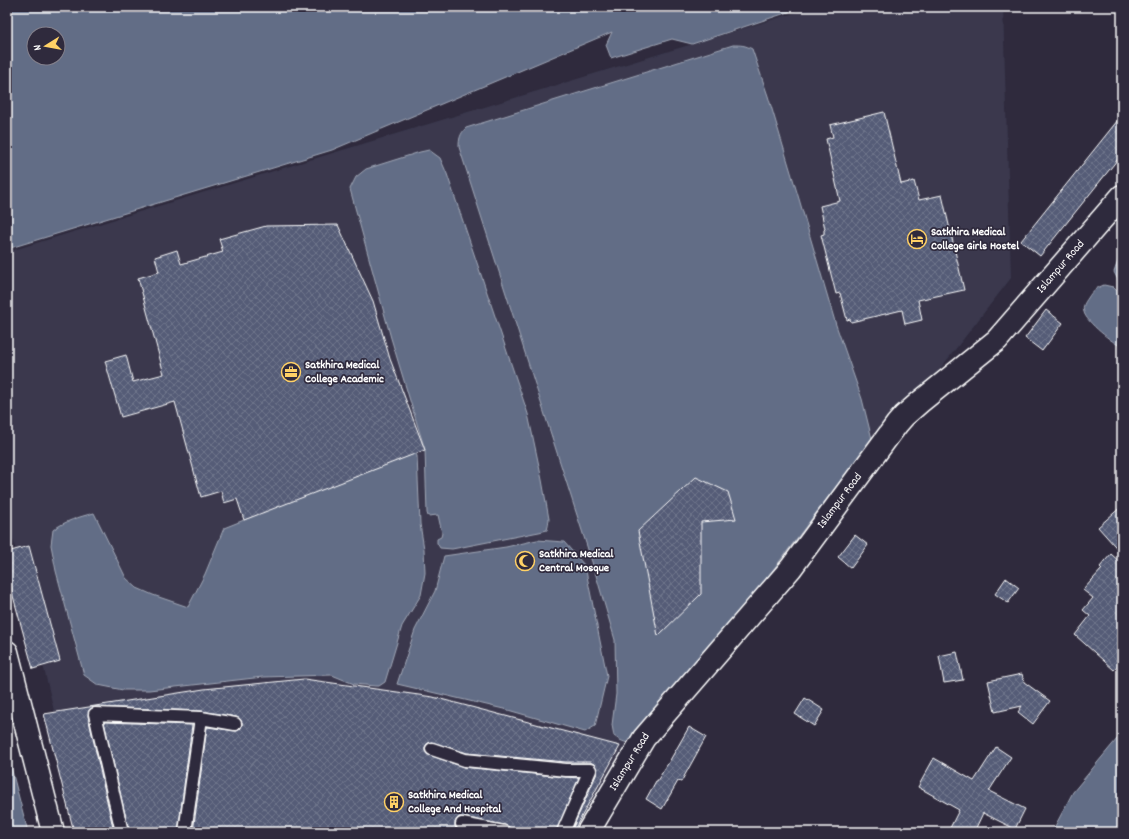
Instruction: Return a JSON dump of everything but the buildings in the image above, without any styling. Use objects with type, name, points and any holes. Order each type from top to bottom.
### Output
[{"type":"main road","name":"Islampur Road","points":[[588,832],[644,738],[791,568],[897,424],[920,402],[997,340],[1122,196]]},
{"type":"main road","points":[[7,652],[53,832]]},
{"type":"lane","points":[[122,832],[95,714],[201,718],[235,724]]},
{"type":"lane","points":[[185,832],[201,718]]},
{"type":"lane","points":[[432,749],[464,760],[566,770],[590,770],[563,832]]},
{"type":"lane","points":[[462,824],[504,832]]},
{"type":"shaded area","points":[[7,7],[804,7],[692,44],[672,39],[611,58],[606,45],[612,32],[332,150],[7,249]]},
{"type":"shaded area","points":[[814,7],[1003,7],[1011,278],[904,415],[642,739],[571,832],[83,832],[7,514],[7,252]]},
{"type":"shaded area","points":[[733,45],[752,49],[768,96],[836,325],[862,399],[872,439],[652,730],[638,740],[630,743],[620,740],[614,736],[612,725],[616,694],[615,640],[593,565],[459,147],[459,142],[461,135],[466,128]]},
{"type":"shaded area","points":[[429,150],[440,158],[447,174],[528,414],[549,519],[547,530],[452,549],[440,548],[437,543],[437,539],[441,537],[442,533],[438,515],[428,516],[427,513],[425,450],[391,338],[350,189],[356,177],[366,169]]},
{"type":"shaded area","points":[[1122,250],[1122,288],[1114,272]]},
{"type":"shaded area","points":[[1104,285],[1113,287],[1122,296],[1122,347],[1107,337],[1095,326],[1084,312],[1084,305],[1091,293]]},
{"type":"shaded area","points":[[413,448],[417,456],[420,524],[424,549],[425,573],[421,595],[402,626],[385,682],[379,686],[354,684],[332,675],[263,677],[149,690],[123,690],[98,685],[84,675],[56,571],[51,545],[53,530],[67,522],[94,513],[126,578],[137,588],[188,607],[205,574],[224,528]]},
{"type":"shaded area","points":[[537,540],[564,542],[585,566],[607,676],[595,726],[585,732],[508,710],[397,684],[415,630],[435,591],[444,556],[506,547]]},
{"type":"shaded area","points":[[1122,733],[1122,832],[1052,832],[1073,792]]},
{"type":"shaded area","points":[[7,752],[28,832],[7,832]]},
{"type":"place","name":"Satkhira Medical College Girls Hostel","points":[[917,239]]},
{"type":"place","name":"Satkhira Medical College Academic","points":[[291,372]]},
{"type":"place","name":"Satkhira Medical Central Mosque","points":[[525,561]]},
{"type":"place","name":"Satkhira Medical College And Hospital","points":[[394,802]]}]
